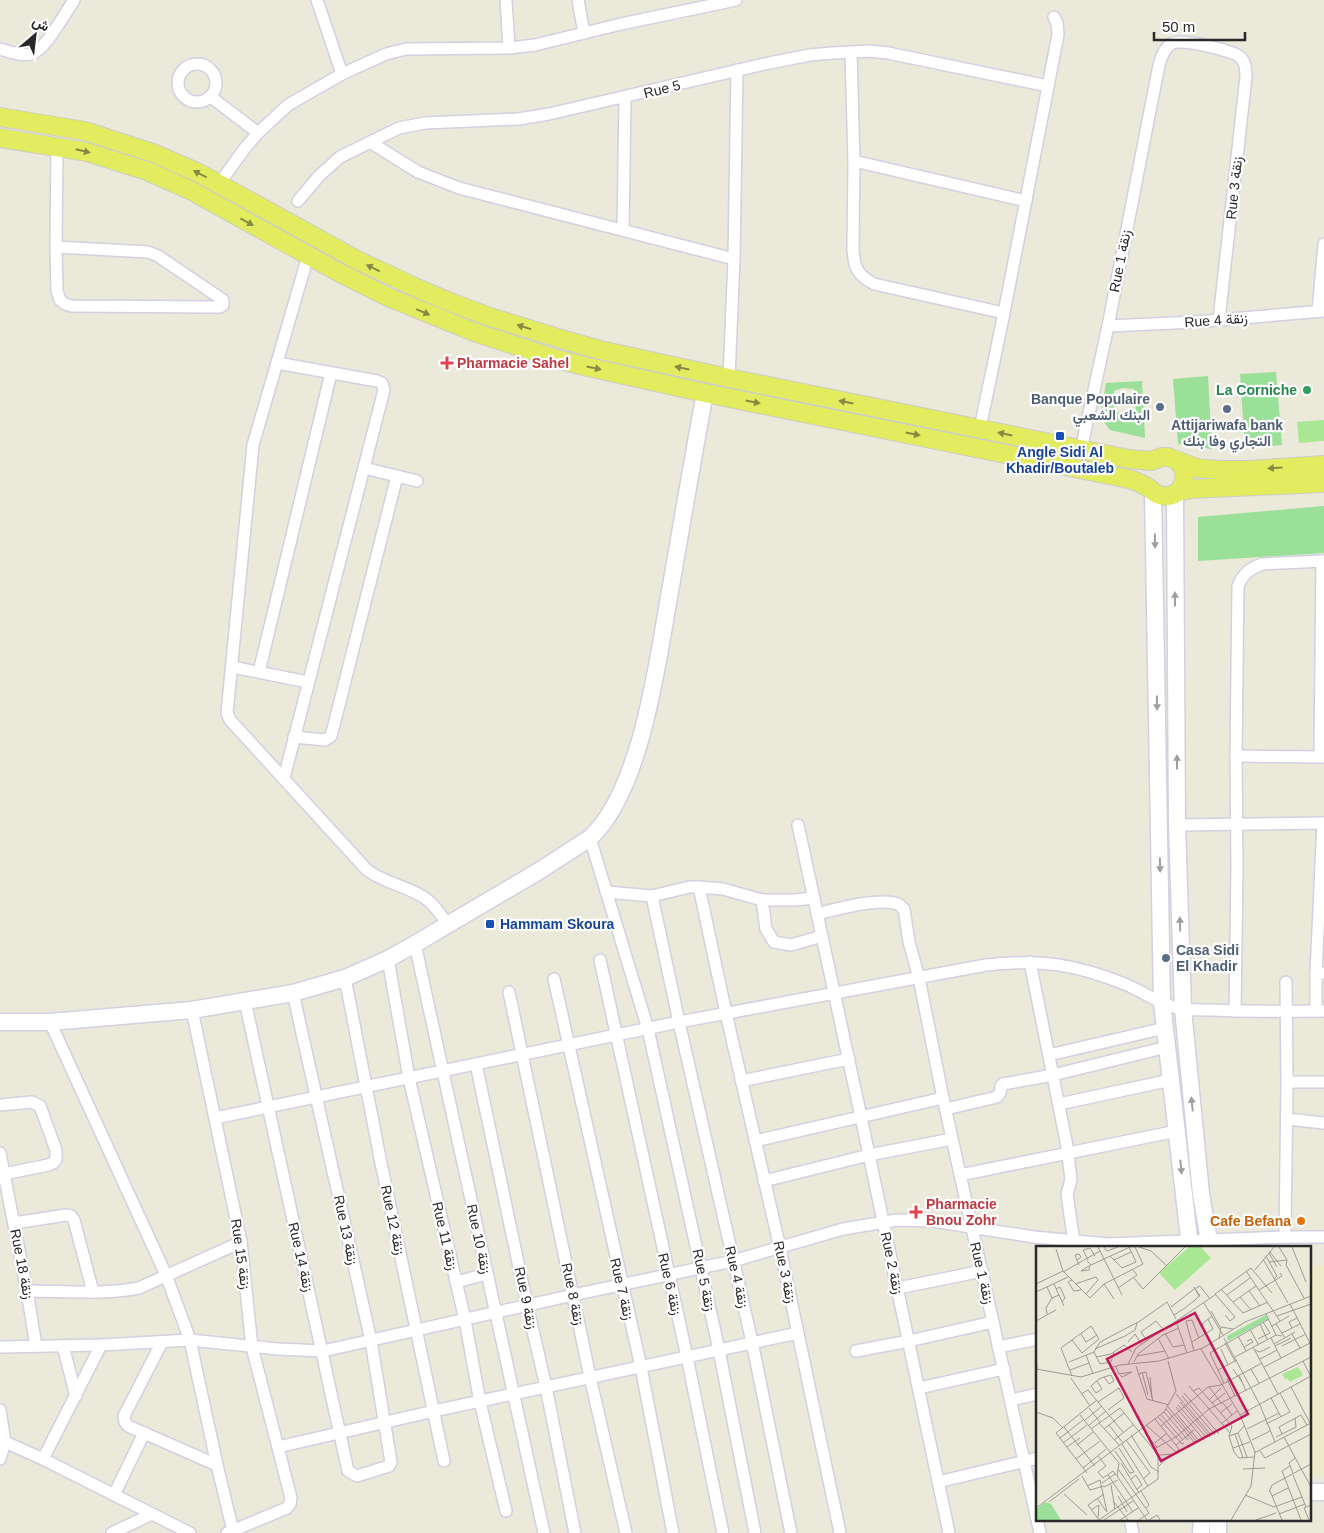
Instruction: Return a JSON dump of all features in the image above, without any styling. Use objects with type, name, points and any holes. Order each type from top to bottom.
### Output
[{"type":"main road","points":[[0,117],[85,131],[158,155],[219,184],[357,260],[445,300],[497,319],[600,350],[1129,459],[1151,461],[1168,457],[1197,468],[1219,470],[1324,465]]},
{"type":"main road","points":[[0,138],[57,146],[102,156],[161,177],[203,197],[308,256],[388,297],[432,316],[501,341],[568,362],[706,393],[1129,479],[1164,496],[1190,489],[1324,483]]},
{"type":"main road","points":[[0,1022],[50,1022],[192,1010],[293,993],[345,978],[416,944],[539,871],[590,838],[612,810],[625,785],[648,710],[706,393]]},
{"type":"main road","points":[[1156,459],[1149,465],[1146,473],[1146,482],[1154,498],[1162,1003],[1190,1244]]},
{"type":"main road","points":[[1179,462],[1185,477],[1177,493],[1177,825],[1183,1008],[1201,1194],[1209,1243]]},
{"type":"main road","points":[[1201,1533],[1202,1520]]},
{"type":"main road","points":[[1218,1520],[1218,1533]]},
{"type":"street","points":[[0,49],[25,55],[40,50],[74,0]]},
{"type":"street","points":[[318,0],[342,74]]},
{"type":"street","points":[[506,0],[508,48]]},
{"type":"street","points":[[578,0],[584,33]]},
{"type":"street","points":[[219,184],[258,133],[288,105],[342,74],[386,54],[406,49],[508,48],[535,45],[672,12],[736,0]]},
{"type":"street","points":[[980,428],[1058,34],[1057,23],[1054,17]]},
{"type":"street","name":"Rue 3 زنقة","points":[[1157,73],[1164,51],[1177,42],[1230,52],[1241,57],[1245,64],[1246,77],[1219,319]]},
{"type":"street","name":"Rue 5","points":[[298,201],[329,166],[340,157],[399,128],[413,124],[518,119],[549,114],[810,55],[878,51],[1048,86]]},
{"type":"street","points":[[851,52],[854,263],[858,272],[864,279],[874,284],[1004,313]]},
{"type":"street","points":[[729,378],[734,259],[737,70]]},
{"type":"street","name":"Rue 1 زنقة","points":[[1082,450],[1157,73]]},
{"type":"street","points":[[211,97],[258,133]]},
{"type":"street","points":[[623,230],[624,98]]},
{"type":"street","points":[[370,142],[418,172],[444,183],[499,199],[734,259]]},
{"type":"street","points":[[56,247],[148,252],[158,256],[223,300],[223,305],[220,307],[72,306],[60,300],[57,291],[56,247],[57,146]]},
{"type":"street","points":[[854,161],[1026,201]]},
{"type":"street","points":[[1321,311],[1324,244]]},
{"type":"street","points":[[308,256],[252,452],[227,713],[230,720],[367,870],[376,876],[426,898],[437,908],[448,925]]},
{"type":"street","name":"Rue 4 زنقة","points":[[1108,326],[1321,311]]},
{"type":"street","points":[[277,363],[377,381],[382,383],[384,390],[284,778]]},
{"type":"street","points":[[259,672],[330,373]]},
{"type":"street","points":[[364,468],[418,481]]},
{"type":"street","points":[[294,736],[324,740],[331,736],[397,476]]},
{"type":"street","points":[[1235,1011],[1238,823],[1236,756],[1238,586],[1246,572],[1262,564],[1323,561],[1322,757],[1236,756]]},
{"type":"street","points":[[232,667],[308,682]]},
{"type":"street","points":[[215,1118],[648,1028],[986,965],[1013,962],[1063,965],[1084,969],[1129,986],[1162,1003],[1183,1008],[1235,1011],[1320,1011],[1323,823],[1177,825]]},
{"type":"street","name":"Rue 2 زنقة","points":[[798,826],[870,1155],[949,1533]]},
{"type":"street","name":"Rue 5 زنقة","points":[[590,838],[648,1028],[719,1350],[755,1533]]},
{"type":"street","points":[[606,892],[652,896],[689,887],[700,887],[722,889],[762,900],[814,898]]},
{"type":"street","name":"Rue 3 زنقة","points":[[700,887],[741,1081],[780,1248],[840,1533]]},
{"type":"street","name":"Rue 4 زنقة","points":[[652,896],[752,1342],[791,1533]]},
{"type":"street","points":[[762,900],[766,929],[774,942],[791,945],[822,936]]},
{"type":"street","name":"Rue 1 زنقة","points":[[817,914],[854,904],[887,902],[898,904],[904,909],[944,1104],[1036,1514]]},
{"type":"street","name":"Rue 10 زنقة","points":[[416,944],[544,1533]]},
{"type":"street","name":"Rue 11 زنقة","points":[[388,959],[409,1078],[465,1320],[480,1402],[506,1511]]},
{"type":"street","name":"Rue 6 زنقة","points":[[600,960],[687,1357],[723,1533]]},
{"type":"street","points":[[1030,962],[1068,1146],[1071,1180],[1067,1194],[1074,1242]]},
{"type":"street","name":"Rue 12 زنقة","points":[[345,978],[444,1461]]},
{"type":"street","name":"Rue 7 زنقة","points":[[554,979],[567,1045],[641,1367],[674,1533]]},
{"type":"street","points":[[1285,1237],[1287,1119],[1286,982]]},
{"type":"street","name":"Rue 8 زنقة","points":[[509,992],[590,1377],[626,1533]]},
{"type":"street","name":"Rue 13 زنقة","points":[[293,993],[371,1341],[391,1462],[389,1466]]},
{"type":"street","name":"Rue 14 زنقة","points":[[245,1001],[348,1471],[357,1476],[389,1466]]},
{"type":"street","name":"Rue 15 زنقة","points":[[192,1010],[241,1242],[252,1347],[291,1498],[287,1508],[230,1532]]},
{"type":"street","points":[[50,1022],[166,1274],[190,1340],[230,1532]]},
{"type":"street","points":[[1049,1055],[1165,1028]]},
{"type":"street","points":[[755,1141],[861,1116],[997,1097],[1003,1084],[1167,1047]]},
{"type":"street","points":[[741,1081],[849,1059]]},
{"type":"street","name":"Rue 9 زنقة","points":[[476,1064],[546,1387],[575,1533]]},
{"type":"street","points":[[1059,1104],[1171,1080]]},
{"type":"street","points":[[1287,1082],[1324,1082]]},
{"type":"street","points":[[0,1105],[32,1102],[40,1106],[57,1155],[53,1163],[48,1165],[4,1174]]},
{"type":"street","points":[[1287,1119],[1324,1123]]},
{"type":"street","points":[[960,1176],[1177,1131]]},
{"type":"street","points":[[764,1181],[870,1155],[952,1139]]},
{"type":"street","name":"Rue 18 زنقة","points":[[0,1153],[36,1346]]},
{"type":"street","points":[[14,1223],[66,1215],[71,1216],[74,1220],[93,1292]]},
{"type":"street","points":[[0,1347],[101,1345],[190,1340],[278,1350],[323,1351],[621,1284],[733,1261],[843,1229],[883,1222],[932,1221],[1091,1245],[1190,1244],[1285,1237],[1324,1237]]},
{"type":"street","points":[[27,1290],[93,1292],[139,1288],[166,1274],[241,1242]]},
{"type":"street","points":[[898,1288],[982,1271]]},
{"type":"street","points":[[456,1282],[487,1274]]},
{"type":"street","points":[[856,1351],[993,1322]]},
{"type":"street","points":[[278,1447],[434,1411],[798,1333]]},
{"type":"street","points":[[998,1347],[1036,1338]]},
{"type":"street","points":[[162,1342],[124,1416],[125,1422],[128,1426],[216,1465]]},
{"type":"street","points":[[43,1459],[101,1345]]},
{"type":"street","points":[[63,1346],[76,1396]]},
{"type":"street","points":[[919,1388],[1004,1369]]},
{"type":"street","points":[[1011,1400],[1036,1394]]},
{"type":"street","points":[[0,1410],[4,1442],[0,1459]]},
{"type":"street","points":[[114,1496],[144,1433]]},
{"type":"street","points":[[4,1442],[43,1459],[190,1533]]},
{"type":"street","points":[[938,1482],[1036,1458]]},
{"type":"street","points":[[112,1533],[152,1514]]},
{"type":"street","name":"Rue 1 زنقة","points":[[1037,1520],[1040,1533]]},
{"type":"street","points":[[1130,1520],[1133,1533]]},
{"type":"shaded area","points":[[1312,1265],[1324,1265],[1324,1476],[1312,1477]]},
{"type":"green space","points":[[1276,372],[1282,445],[1245,448],[1240,374]]},
{"type":"green space","points":[[1208,376],[1212,449],[1178,444],[1173,379]]},
{"type":"green space","points":[[1142,381],[1145,438],[1110,430],[1100,417],[1106,383]],"holes":[[[1122,388],[1134,389],[1136,412],[1114,412],[1114,391]]]},
{"type":"green space","points":[[1324,420],[1324,441],[1299,443],[1297,422]]},
{"type":"green space","points":[[1324,506],[1324,553],[1198,561],[1198,517]]},
{"type":"place","name":"Pharmacie Sahel","points":[[447,363]]},
{"type":"place","name":"La Corniche","points":[[1307,390]]},
{"type":"place","name":"Banque Populaire البنك الشعبي","points":[[1160,407]]},
{"type":"place","name":"Attijariwafa bank التجاري وفا بنك","points":[[1227,409]]},
{"type":"place","name":"Angle Sidi Al Khadir/Boutaleb","points":[[1060,436]]},
{"type":"place","name":"Hammam Skoura","points":[[490,924]]},
{"type":"place","name":"Casa Sidi El Khadir","points":[[1166,958]]},
{"type":"place","name":"Pharmacie Bnou Zohr","points":[[916,1212]]},
{"type":"place","name":"Cafe Befana","points":[[1301,1221]]}]
